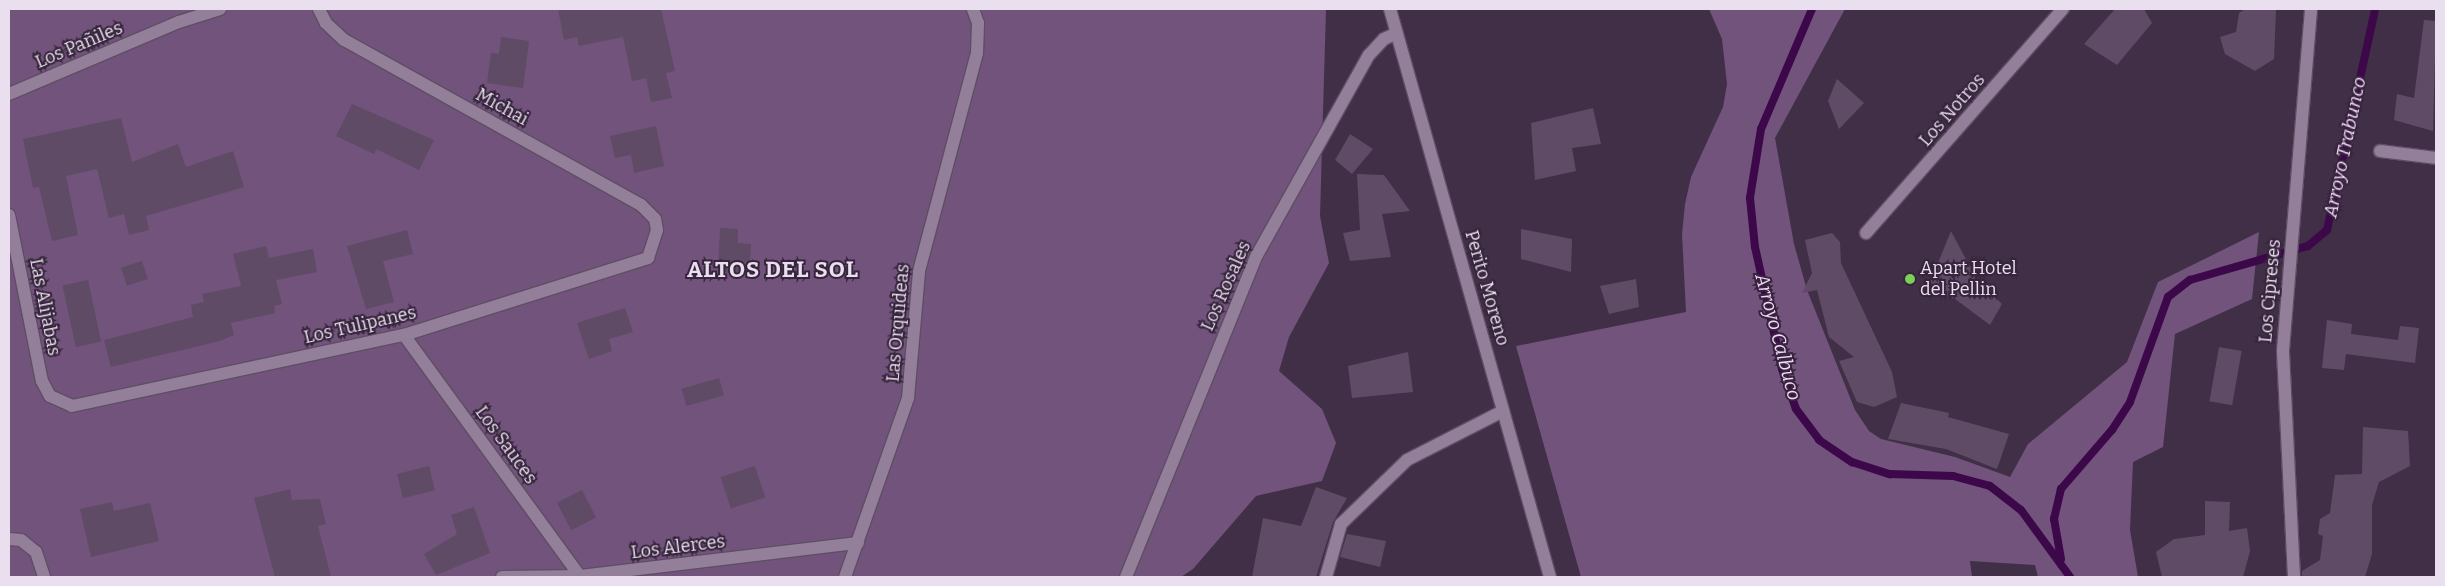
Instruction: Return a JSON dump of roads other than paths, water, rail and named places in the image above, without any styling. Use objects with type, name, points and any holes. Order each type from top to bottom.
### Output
[{"type":"street","name":"Los Pañiles","points":[[9,94],[179,22],[220,9]]},
{"type":"street","name":"Michai","points":[[319,9],[326,23],[344,40],[641,205],[655,219],[657,241]]},
{"type":"street","name":"Las Orquideas","points":[[845,577],[908,398],[919,271],[977,52],[978,23],[973,9]]},
{"type":"street","name":"Perito Moreno","points":[[1390,9],[1550,577]]},
{"type":"street","name":"Los Notros","points":[[1866,234],[2063,9]]},
{"type":"street","name":"Los Cipreses","points":[[2294,577],[2283,365],[2311,9]]},
{"type":"street","name":"Los Rosales","points":[[1126,577],[1250,269],[1370,55],[1384,39],[1397,33]]},
{"type":"street","points":[[2380,151],[2436,158]]},
{"type":"street","name":"Las Alijabas","points":[[9,215],[42,381],[56,401]]},
{"type":"street","name":"Los Tulipanes","points":[[56,401],[81,406],[404,335],[641,263],[657,241]]},
{"type":"street","name":"Los Sauces","points":[[404,335],[580,576]]},
{"type":"street","points":[[1326,577],[1341,524],[1407,460],[1503,411]]},
{"type":"street","points":[[9,539],[21,540],[36,552],[44,577]]},
{"type":"street","name":"Los Alerces","points":[[502,577],[580,576],[858,543]]},
{"type":"waterway","name":"Arroyo Calbuco","points":[[1812,9],[1761,129],[1750,198],[1755,247],[1782,369],[1796,409],[1819,440],[1852,462],[1890,474],[1953,476],[1990,486],[2021,510],[2070,577]]},
{"type":"waterway","name":"Arroyo Trabunco","points":[[2061,559],[2054,519],[2061,489],[2112,430],[2130,402],[2168,297],[2190,280],[2308,246],[2327,230],[2375,9]]},
{"type":"place","name":"Apart Hotel del Pellin","points":[[1910,279]]},
{"type":"district","name":"ALTOS DEL SOL","points":[[773,270]]}]
